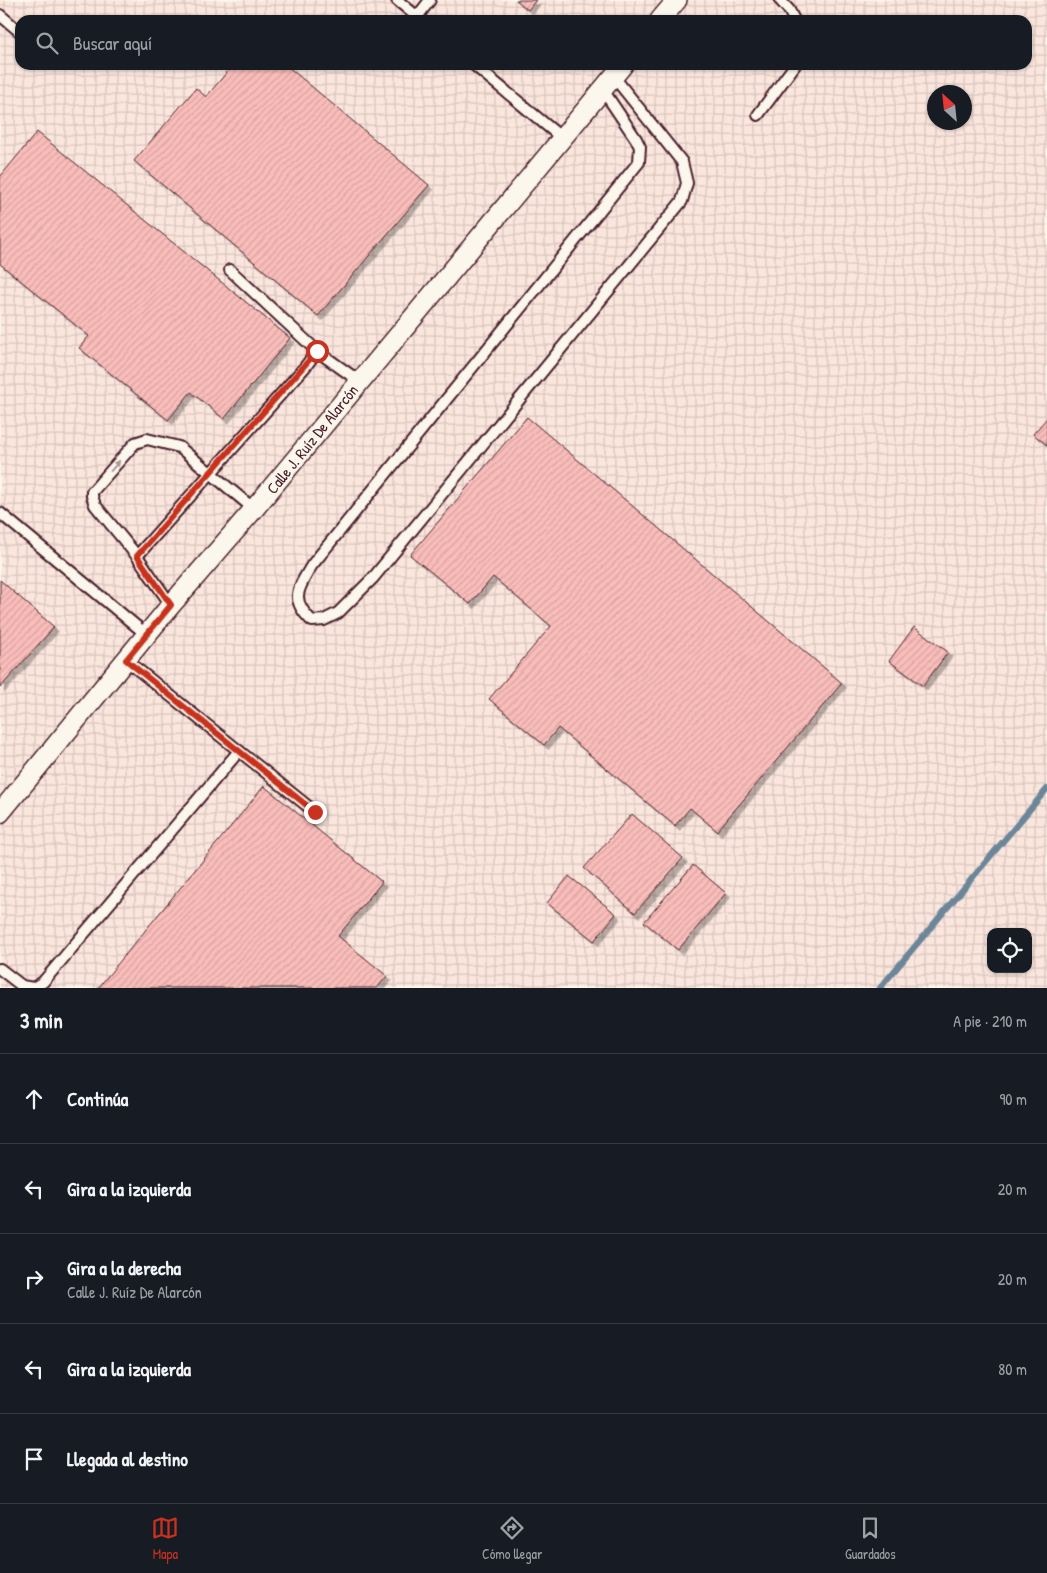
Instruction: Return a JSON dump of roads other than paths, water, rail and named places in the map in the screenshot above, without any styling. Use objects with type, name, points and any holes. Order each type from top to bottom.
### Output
[{"type":"street","points":[[664,15],[677,0]]},
{"type":"street","name":"Calle J. Ruíz De Alarcón","points":[[0,813],[171,605],[254,509],[613,77]]},
{"type":"lane","points":[[397,0],[414,15]]},
{"type":"lane","points":[[421,15],[430,0]]},
{"type":"lane","points":[[780,0],[792,15]]},
{"type":"lane","points":[[0,15],[15,28]]},
{"type":"lane","points":[[480,70],[563,138]]},
{"type":"lane","points":[[758,115],[791,70]]},
{"type":"lane","points":[[613,77],[682,162],[687,183],[682,202],[373,578],[338,613],[324,620],[312,621],[301,611],[297,600],[300,586],[312,566],[640,162],[640,147],[613,77]]},
{"type":"lane","points":[[230,270],[317,351],[359,381]]},
{"type":"lane","points":[[137,556],[317,351]]},
{"type":"lane","points":[[171,605],[137,556],[96,505],[92,492],[98,485],[139,440],[154,440],[179,447],[254,509]]},
{"type":"lane","points":[[0,513],[147,635]]},
{"type":"lane","points":[[126,660],[315,812]]},
{"type":"lane","points":[[0,969],[22,986],[33,988],[43,982],[238,751]]},
{"type":"waterway","points":[[880,988],[1047,789]]}]
